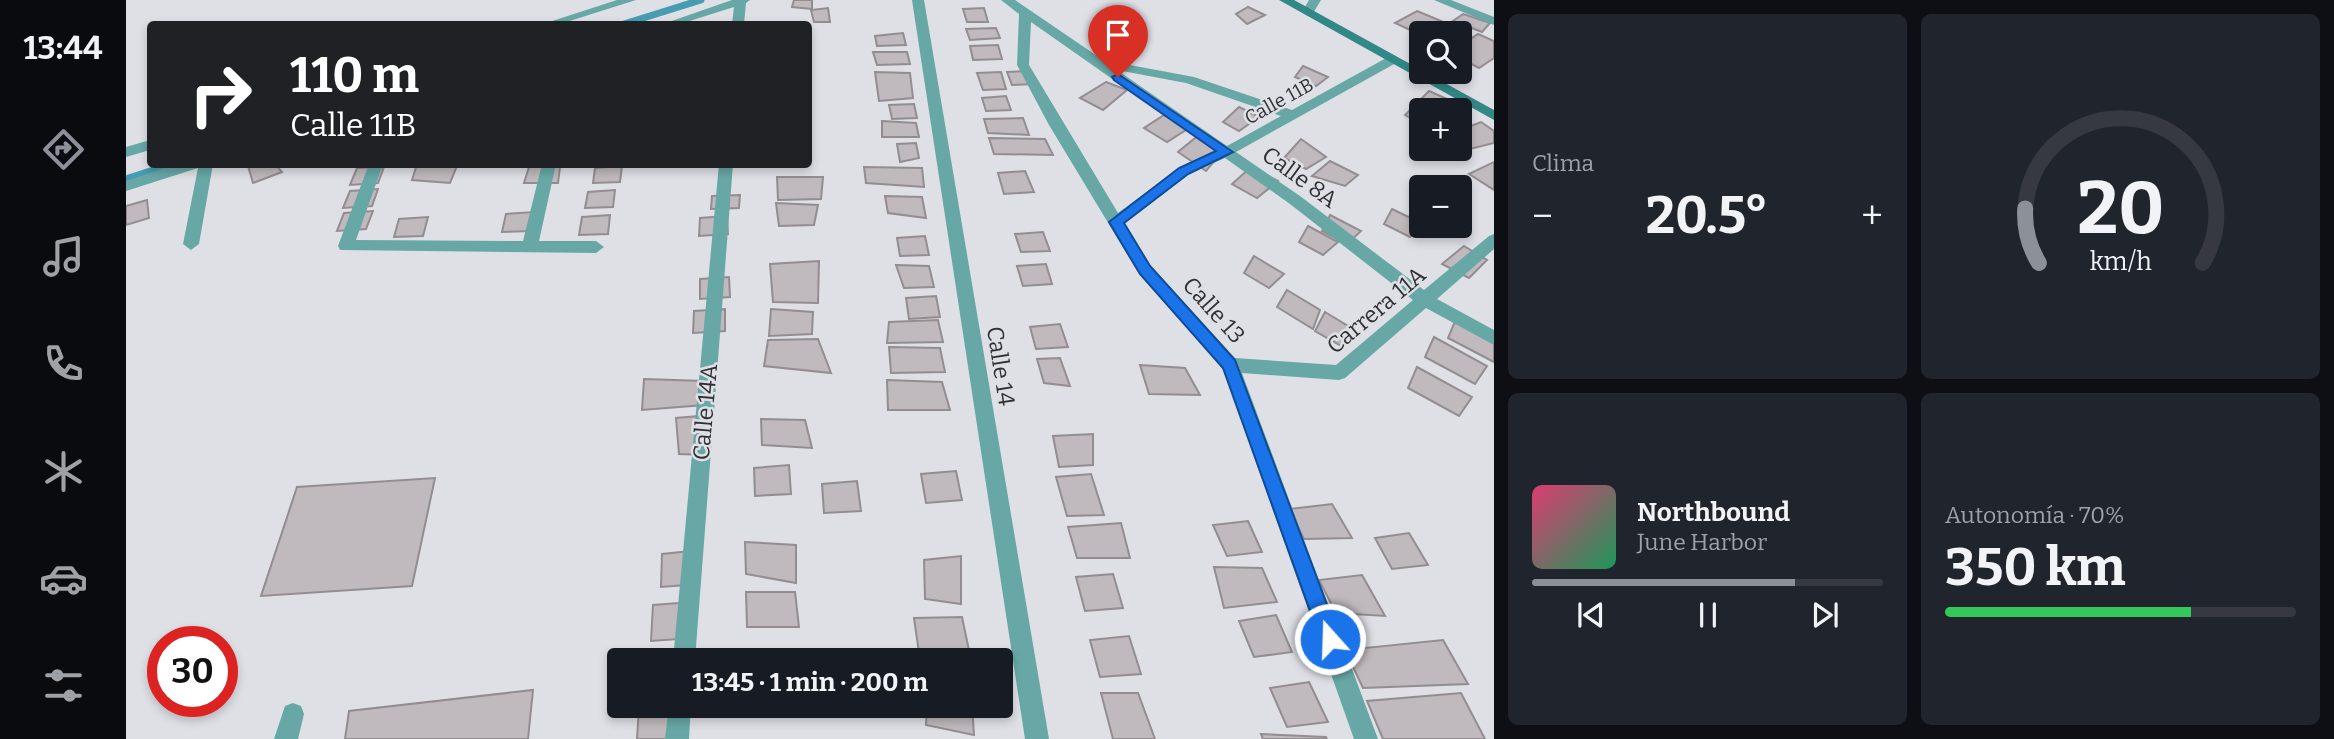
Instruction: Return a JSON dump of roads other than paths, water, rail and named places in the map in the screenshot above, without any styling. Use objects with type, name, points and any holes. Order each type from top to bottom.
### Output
[{"type":"street","points":[[559,21],[630,0]]},
{"type":"street","name":"Calle 14","points":[[918,0],[1037,739]]},
{"type":"street","name":"Calle 8A","points":[[1007,0],[1295,200],[1425,300],[1494,338]]},
{"type":"street","points":[[1285,0],[1312,6],[1392,60],[1494,116]]},
{"type":"street","points":[[1440,0],[1494,21]]},
{"type":"street","points":[[679,21],[742,1],[739,21]]},
{"type":"street","name":"Calle 13","points":[[1025,13],[1023,65],[1056,125],[1145,270],[1230,365],[1366,739]]},
{"type":"street","name":"Calle 11B","points":[[1116,222],[1184,171],[1226,152],[1392,60]]},
{"type":"street","points":[[1097,62],[1189,80],[1293,115]]},
{"type":"street","points":[[126,152],[147,146]]},
{"type":"street","points":[[126,186],[182,168]]},
{"type":"street","points":[[191,244],[205,168]]},
{"type":"street","points":[[375,168],[346,246],[530,244],[596,247]]},
{"type":"street","points":[[530,244],[548,168]]},
{"type":"street","name":"Calle 14A","points":[[685,648],[726,168]]},
{"type":"street","name":"Carrera 11A","points":[[1230,365],[1339,373],[1494,240]]},
{"type":"street","points":[[286,739],[293,714]]},
{"type":"street","points":[[677,739],[679,718]]},
{"type":"waterway","points":[[634,21],[701,0]]},
{"type":"waterway","points":[[126,179],[160,168]]}]
